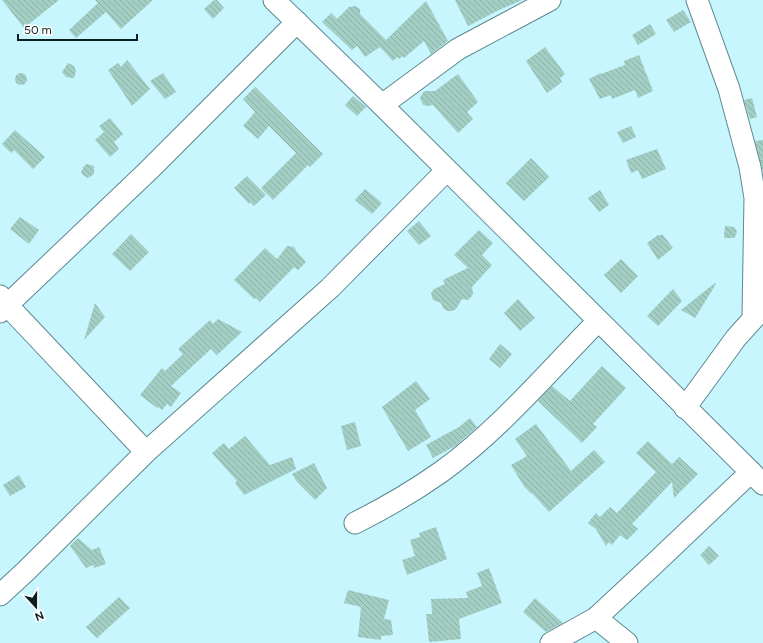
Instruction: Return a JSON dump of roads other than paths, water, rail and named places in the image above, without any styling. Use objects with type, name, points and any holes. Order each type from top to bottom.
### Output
[{"type":"street","points":[[274,0],[382,105],[446,171],[757,478],[654,565],[596,618],[551,643]]},
{"type":"street","points":[[382,105],[458,49],[550,0]]},
{"type":"street","points":[[685,408],[736,338],[758,313],[755,198],[750,167],[729,89],[697,0]]},
{"type":"street","points":[[146,452],[2,304],[149,170],[296,22]]},
{"type":"street","points":[[0,595],[146,452],[330,288],[446,171]]},
{"type":"street","points":[[355,523],[397,501],[441,472],[482,439],[598,321]]},
{"type":"street","points":[[596,618],[627,643]]}]
